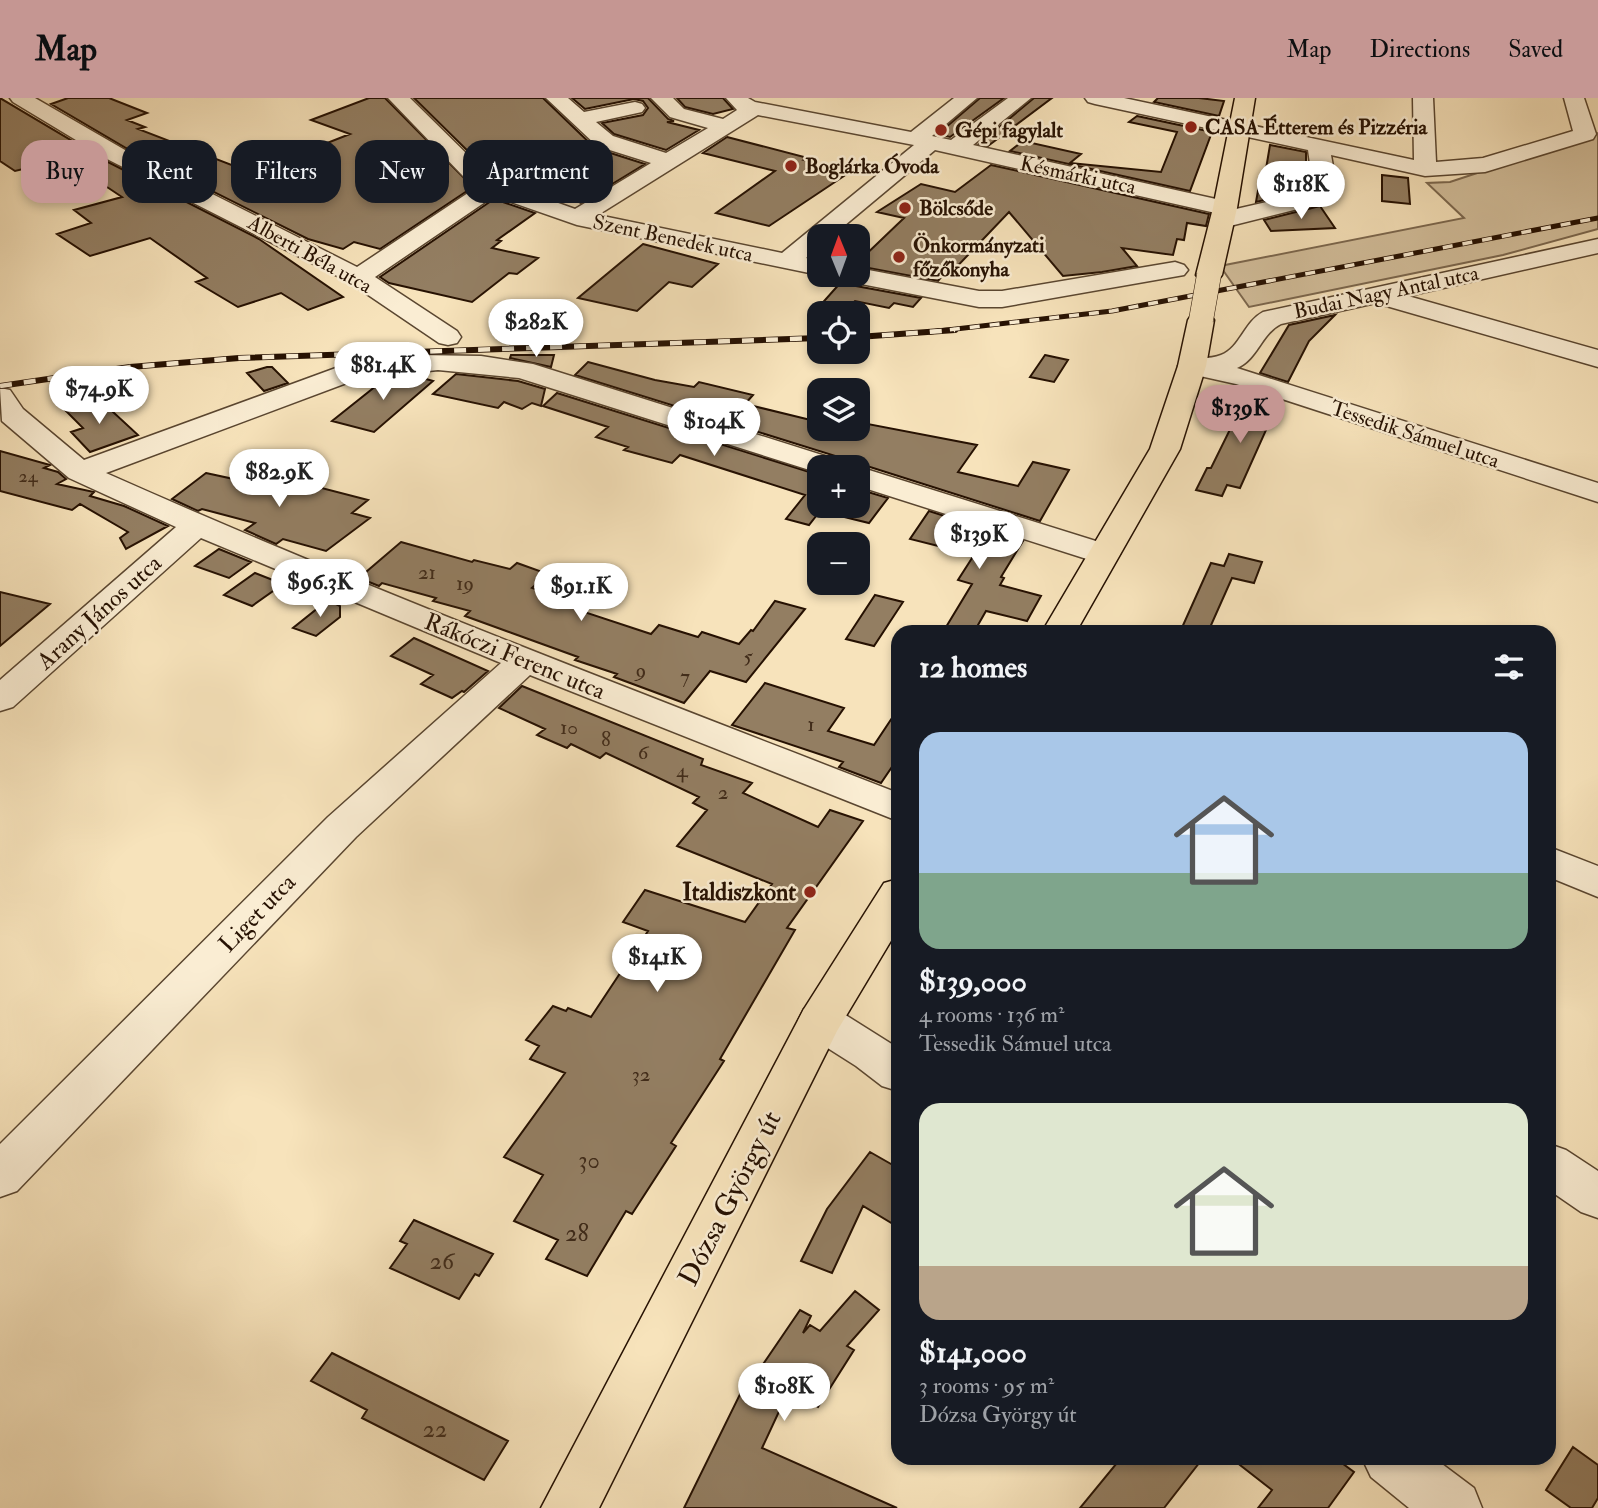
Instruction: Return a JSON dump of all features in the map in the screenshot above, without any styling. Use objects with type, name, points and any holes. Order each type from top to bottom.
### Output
[{"type":"main road","points":[[1063,625],[1165,449],[1192,366],[1245,98]]},
{"type":"main road","name":"Dózsa György út","points":[[569,1508],[820,1021],[891,905]]},
{"type":"street","name":"Szent Benedek utca","points":[[398,98],[463,163]]},
{"type":"street","points":[[556,98],[605,141],[668,161]]},
{"type":"street","points":[[661,98],[677,113],[726,126]]},
{"type":"street","points":[[803,98],[925,136]]},
{"type":"street","points":[[956,148],[1021,98]]},
{"type":"street","points":[[1095,98],[1241,127],[1425,169],[1485,165],[1585,134],[1574,98]]},
{"type":"street","points":[[1423,98],[1425,169]]},
{"type":"street","points":[[0,107],[22,99]]},
{"type":"street","name":"Alberti Béla utca","points":[[22,99],[117,155],[358,277],[448,337]]},
{"type":"street","points":[[787,261],[962,99]]},
{"type":"street","points":[[577,218],[726,126],[745,103],[925,136]]},
{"type":"street","points":[[580,119],[635,108]]},
{"type":"street","name":"Késmárki utca","points":[[925,136],[956,148],[1223,214]]},
{"type":"street","points":[[1223,214],[1288,205],[1326,195],[1318,146]]},
{"type":"street","points":[[358,277],[468,203]]},
{"type":"street","name":"Szent Benedek utca","points":[[536,203],[577,218],[807,265]]},
{"type":"street","name":"Budai Nagy Antal utca","points":[[1192,366],[1231,361],[1238,356],[1259,325],[1272,318],[1596,248]]},
{"type":"street","points":[[870,278],[979,299],[1002,299],[1175,270]]},
{"type":"street","points":[[1376,294],[1598,359]]},
{"type":"street","points":[[80,472],[354,371],[386,364],[477,362],[523,370],[807,460]]},
{"type":"street","name":"Tessedik Sámuel utca","points":[[1192,366],[1244,378],[1598,494]]},
{"type":"street","name":"Rákóczi Ferenc utca","points":[[8,420],[80,472],[197,525],[525,660],[891,805]]},
{"type":"street","points":[[870,480],[1104,554]]},
{"type":"street","name":"Arany János utca","points":[[0,699],[197,525]]},
{"type":"street","name":"Liget utca","points":[[0,1176],[342,827],[525,660]]},
{"type":"street","points":[[1556,865],[1598,882]]},
{"type":"street","points":[[820,1021],[891,1068]]},
{"type":"street","points":[[1556,1169],[1598,1197]]},
{"type":"street","points":[[1399,1465],[1454,1508]]},
{"type":"shaded area","points":[[1598,133],[1598,229],[1503,255],[1249,307],[1220,266],[1464,218],[1427,183],[1450,182]]},
{"type":"building","points":[[0,98],[71,140],[21,140],[21,170],[15,171],[0,161]]},
{"type":"building","points":[[68,98],[109,98],[147,113],[127,120],[145,127],[138,129],[167,140],[122,140],[122,146],[51,104]]},
{"type":"building","points":[[369,98],[385,98],[427,140],[355,140],[355,203],[449,203],[380,249],[354,242],[343,249],[308,239],[236,203],[341,203],[341,140],[335,140],[350,134],[311,120]]},
{"type":"building","points":[[414,98],[543,98],[587,140],[463,140],[463,146]]},
{"type":"building","points":[[572,98],[648,98],[668,119],[674,121],[667,122],[699,130],[666,150],[614,134],[602,123],[643,115],[648,108],[643,101],[634,99],[585,109]]},
{"type":"building","points":[[677,98],[723,98],[733,109],[713,114],[685,107]]},
{"type":"building","points":[[980,98],[1004,98],[950,137],[938,134]]},
{"type":"building","points":[[1034,98],[1052,98],[988,146],[979,144]]},
{"type":"building","points":[[1158,98],[1224,101],[1219,116],[1154,102]]},
{"type":"building","points":[[1137,116],[1212,132],[1190,191],[1010,151],[1023,141],[1081,154],[1070,163],[1161,172],[1177,132],[1129,122]]},
{"type":"building","points":[[727,137],[850,172],[769,226],[716,213],[775,171],[703,153]]},
{"type":"building","points":[[1270,145],[1306,152],[1306,180],[1301,180],[1308,190],[1256,202],[1261,174],[1265,175]]},
{"type":"building","points":[[613,154],[645,164],[613,184]]},
{"type":"building","points":[[217,159],[231,165],[231,200],[217,194]]},
{"type":"building","points":[[108,162],[122,169],[122,197],[108,188]]},
{"type":"building","points":[[449,163],[463,177],[463,194],[449,203]]},
{"type":"building","points":[[991,165],[1209,214],[1206,226],[1187,223],[1184,240],[1177,239],[1173,255],[1122,248],[1137,266],[1102,272],[1063,276],[1009,212],[948,276],[943,275],[938,281],[870,268],[870,251],[904,218],[877,212],[921,184],[955,192]]},
{"type":"building","points":[[1382,175],[1408,178],[1410,204],[1382,201]]},
{"type":"building","points":[[122,197],[122,203],[188,203],[259,239],[343,297],[308,310],[281,293],[238,307],[196,282],[207,278],[150,238],[90,256],[57,234],[91,223],[74,210],[108,203]]},
{"type":"building","points":[[488,203],[506,203],[535,213],[497,240],[501,241],[492,248],[538,258],[517,274],[509,273],[472,302],[389,283],[380,277]]},
{"type":"building","points":[[1320,206],[1335,228],[1271,231],[1264,220]]},
{"type":"building","points":[[643,244],[718,264],[692,287],[669,282],[637,311],[578,298]]},
{"type":"building","points":[[837,287],[861,287],[921,298],[913,307],[894,303],[889,308],[870,304],[870,301],[824,301]]},
{"type":"building","points":[[1335,315],[1309,341],[1288,382],[1260,373],[1289,325]]},
{"type":"building","points":[[511,355],[554,355],[551,367],[510,358]]},
{"type":"building","points":[[1045,355],[1068,360],[1054,382],[1030,377]]},
{"type":"building","points":[[588,362],[655,380],[694,387],[699,382],[753,395],[745,404],[807,419],[807,441],[870,441],[870,424],[977,445],[958,472],[1018,486],[1033,462],[1069,470],[1040,521],[870,467],[870,455],[832,455],[575,375]]},
{"type":"building","points":[[272,367],[288,383],[264,391],[247,373]]},
{"type":"building","points":[[456,374],[518,381],[545,389],[541,406],[532,403],[522,409],[504,402],[498,408],[433,394]]},
{"type":"building","points":[[412,375],[433,381],[374,432],[332,421],[386,378]]},
{"type":"building","points":[[1249,391],[1279,401],[1240,488],[1227,485],[1222,496],[1196,490],[1207,468],[1211,468]]},
{"type":"building","points":[[557,393],[807,471],[807,518],[814,518],[809,525],[786,519],[805,495],[680,455],[672,463],[624,450],[628,447],[596,437],[608,427],[543,406]]},
{"type":"building","points":[[99,399],[138,435],[90,452],[71,432],[83,428],[65,410]]},
{"type":"building","points":[[0,451],[50,465],[44,468],[58,472],[66,479],[57,484],[94,492],[90,496],[124,506],[168,526],[126,549],[120,538],[128,532],[80,504],[72,510],[0,491]]},
{"type":"building","points":[[206,473],[275,488],[287,479],[368,500],[352,513],[370,518],[326,551],[283,539],[276,544],[245,530],[255,523],[202,509],[198,511],[172,499]]},
{"type":"building","points":[[870,493],[888,498],[869,523],[849,518],[870,518]]},
{"type":"building","points":[[929,511],[1023,541],[1001,577],[1004,578],[1000,585],[1041,596],[1027,621],[986,611],[978,625],[947,625],[972,584],[958,580],[974,555],[910,539]]},
{"type":"building","points":[[401,542],[472,562],[474,560],[510,569],[517,563],[548,574],[532,588],[583,606],[578,610],[651,634],[659,625],[698,637],[702,632],[739,644],[753,631],[775,601],[805,609],[746,682],[710,671],[684,703],[614,677],[617,674],[575,660],[578,657],[465,616],[470,611],[433,601],[436,598],[382,583],[379,586],[359,578]]},
{"type":"building","points":[[219,549],[251,562],[229,578],[195,566]]},
{"type":"building","points":[[1229,554],[1262,562],[1254,583],[1232,578],[1211,625],[1183,625],[1211,563],[1224,566]]},
{"type":"building","points":[[255,573],[283,584],[252,606],[224,595]]},
{"type":"building","points":[[0,592],[50,604],[0,646]]},
{"type":"building","points":[[875,595],[903,602],[874,646],[846,639]]},
{"type":"building","points":[[328,600],[340,606],[340,617],[316,636],[293,628]]},
{"type":"building","points":[[414,638],[488,671],[464,692],[452,698],[421,684],[433,675],[391,656]]},
{"type":"building","points":[[765,683],[844,708],[828,731],[874,745],[891,720],[891,768],[881,783],[839,767],[843,762],[732,725]]},
{"type":"building","points":[[522,686],[703,759],[701,765],[752,783],[743,793],[818,827],[830,810],[863,821],[787,928],[795,930],[720,1059],[724,1061],[671,1143],[676,1146],[632,1214],[626,1211],[587,1276],[546,1259],[558,1240],[514,1221],[543,1175],[504,1157],[565,1073],[530,1059],[539,1046],[526,1040],[553,1006],[566,1011],[568,1008],[591,1017],[648,931],[623,922],[645,890],[745,922],[772,884],[677,846],[707,810],[693,803],[699,797],[606,753],[600,758],[571,744],[567,748],[537,735],[545,729],[499,708]]},
{"type":"building","points":[[870,1152],[891,1164],[891,1223],[863,1206],[832,1273],[801,1261],[827,1209]]},
{"type":"building","points":[[414,1220],[493,1254],[479,1276],[475,1274],[459,1299],[390,1268],[407,1244],[400,1241]]},
{"type":"building","points":[[855,1291],[879,1310],[847,1346],[854,1350],[818,1407],[789,1390],[762,1448],[897,1508],[684,1508],[747,1380],[751,1382],[800,1310],[811,1316],[803,1333],[810,1325],[820,1331]]},
{"type":"building","points":[[332,1353],[508,1441],[484,1480],[362,1418],[367,1410],[311,1381]]},
{"type":"building","points":[[1573,1447],[1598,1465],[1598,1498],[1592,1508],[1571,1508],[1546,1490]]},
{"type":"building","points":[[1115,1465],[1198,1465],[1164,1508],[1080,1508]]},
{"type":"building","points":[[1240,1465],[1344,1465],[1354,1472],[1328,1508],[1258,1508],[1272,1490]]},
{"type":"railway","points":[[935,331],[1112,311],[1598,218]]},
{"type":"railway","points":[[935,331],[955,330]]},
{"type":"railway","points":[[870,336],[935,331]]},
{"type":"railway","points":[[930,332],[935,331]]},
{"type":"railway","points":[[0,386],[130,367],[239,358],[807,338]]},
{"type":"place","name":"CASA Étterem és Pizzéria","points":[[1191,127]]},
{"type":"place","name":"Gépi fagylalt","points":[[941,130]]},
{"type":"place","name":"Boglárka Óvoda","points":[[791,166]]},
{"type":"place","name":"Bölcsőde","points":[[905,208]]},
{"type":"place","name":"Önkormányzati főzőkonyha","points":[[899,257]]},
{"type":"place","name":"Italdiszkont","points":[[810,892]]}]
